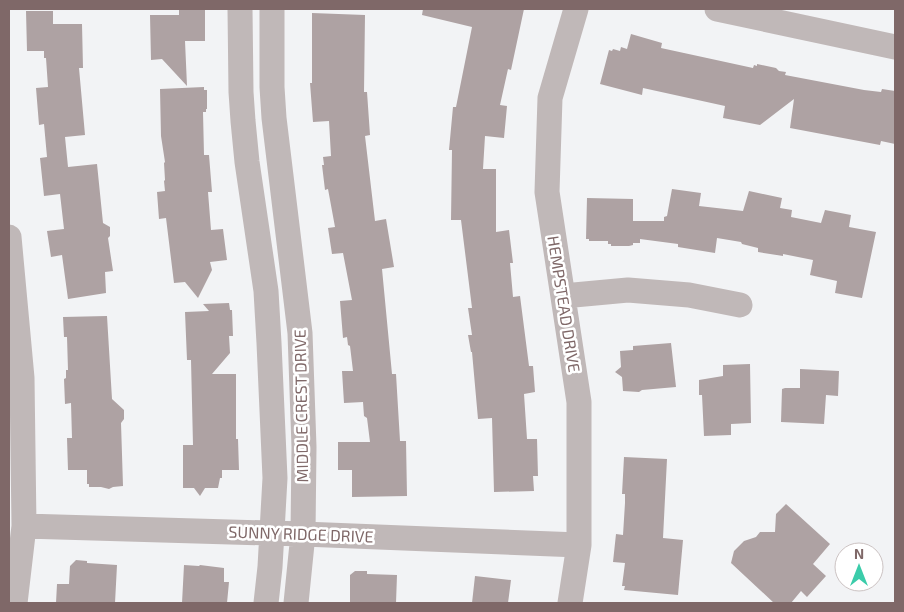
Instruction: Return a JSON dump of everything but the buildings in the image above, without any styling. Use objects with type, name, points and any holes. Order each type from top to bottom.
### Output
[{"type":"street","name":"MIDDLE CREST DRIVE","points":[[240,9],[241,92],[247,162],[266,291],[275,478],[266,603]]},
{"type":"street","name":"MIDDLE CREST DRIVE","points":[[272,9],[274,118],[300,332],[304,447],[303,534],[296,603]]},
{"type":"street","name":"HEMPSTEAD DRIVE","points":[[570,603],[578,545],[578,402],[547,192],[550,98],[576,9]]},
{"type":"street","points":[[718,9],[895,47]]},
{"type":"street","points":[[255,215],[285,210]]},
{"type":"street","points":[[9,237],[22,378],[24,526],[16,603]]},
{"type":"street","points":[[563,296],[628,290],[689,296],[740,306]]},
{"type":"street","name":"SUNNY RIDGE DRIVE","points":[[24,526],[303,534],[578,545]]}]
